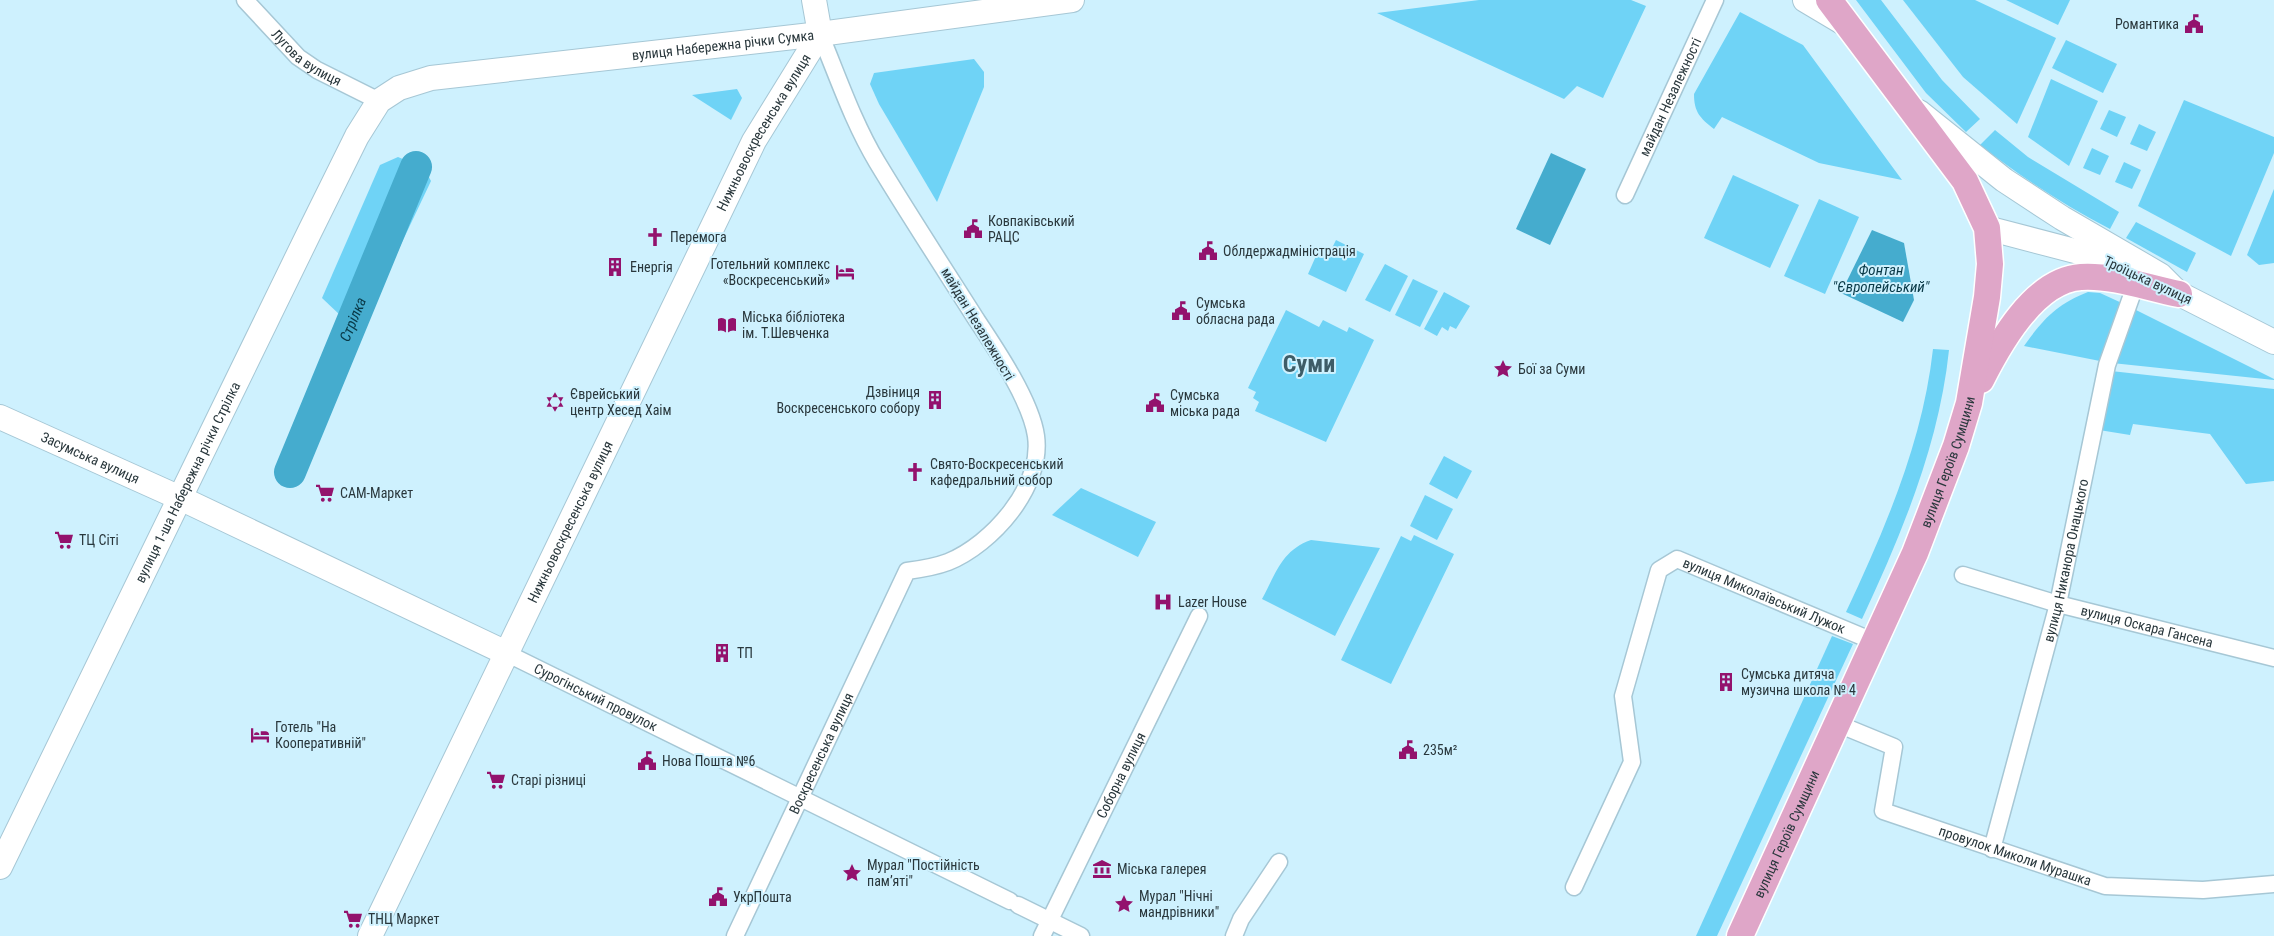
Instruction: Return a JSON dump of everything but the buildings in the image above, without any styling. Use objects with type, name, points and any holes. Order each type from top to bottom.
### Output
[{"type":"main road","points":[[814,0],[820,34]]},
{"type":"main road","name":"вулиця Набережна річки Сумка","points":[[379,101],[399,88],[431,78],[820,34],[1072,0]]},
{"type":"main road","points":[[1805,0],[1848,26]]},
{"type":"main road","name":"вулиця Героїв Сумщини","points":[[1740,936],[1875,642],[1918,544],[1956,446],[1969,403],[1987,297],[1990,264],[1987,228],[1965,181],[1829,0]]},
{"type":"main road","name":"Нижньовоскресенська вулиця","points":[[370,936],[754,141],[820,34]]},
{"type":"main road","name":"вулиця 1-ша Набережна річки Стрілка","points":[[0,866],[357,136],[379,101]]},
{"type":"main road","name":"Троїцька вулиця","points":[[1904,101],[1932,121],[2004,180],[2062,218],[2160,275],[2180,294],[2274,342]]},
{"type":"main road","name":"Троїцька вулиця","points":[[1987,228],[2113,261],[2137,279]]},
{"type":"main road","points":[[1969,403],[1993,356],[2011,328],[2031,304],[2056,285],[2080,277],[2137,279],[2180,294]]},
{"type":"main road","name":"Засумська вулиця","points":[[0,417],[180,498]]},
{"type":"main road","name":"Сурогінський провулок","points":[[180,498],[506,654]]},
{"type":"street","name":"Лугова вулиця","points":[[245,0],[298,57],[317,70],[379,101]]},
{"type":"street","name":"майдан Незалежності","points":[[1625,195],[1714,0]]},
{"type":"street","name":"майдан Незалежності","points":[[820,34],[853,117],[876,160],[999,354],[1027,408],[1036,436],[1036,458],[1030,482],[1016,506],[987,537],[949,562],[908,571]]},
{"type":"street","name":"вулиця Никанора Онацького","points":[[1992,849],[2058,604],[2107,365],[2137,279]]},
{"type":"street","name":"вулиця Миколаївський Лужок","points":[[1574,887],[1632,762],[1623,696],[1659,570],[1677,559],[1875,642]]},
{"type":"street","name":"Воскресенська вулиця","points":[[734,936],[908,571]]},
{"type":"street","name":"вулиця Оскара Гансена","points":[[1963,575],[2058,604],[2274,658]]},
{"type":"street","name":"Соборна вулиця","points":[[1042,936],[1200,616]]},
{"type":"street","name":"Сурогінський провулок","points":[[506,654],[801,796],[1081,936]]},
{"type":"street","name":"провулок Миколи Мурашка","points":[[1838,724],[1894,746],[1883,811],[2105,886],[2203,890],[2274,884]]},
{"type":"street","points":[[1234,936],[1241,919],[1279,862]]},
{"type":"shaded area","points":[[1479,0],[1631,0],[1646,6],[1603,98],[1577,86],[1564,99],[1377,13]]},
{"type":"shaded area","points":[[1856,0],[1881,0],[1942,80],[1980,119],[1966,132],[1926,93]]},
{"type":"shaded area","points":[[1903,0],[1975,0],[2056,38],[2017,124],[1963,77]]},
{"type":"shaded area","points":[[2006,0],[2070,0],[2058,25]]},
{"type":"shaded area","points":[[1740,12],[1803,45],[1902,180],[1819,163],[1722,117],[1714,129],[1705,121],[1695,106],[1694,94]]},
{"type":"shaded area","points":[[2066,40],[2117,64],[2103,93],[2052,68]]},
{"type":"shaded area","points":[[974,59],[984,72],[984,87],[937,202],[879,104],[870,84],[874,73]]},
{"type":"shaded area","points":[[2051,79],[2098,101],[2069,166],[2028,137]]},
{"type":"shaded area","points":[[737,89],[742,98],[731,120],[692,95]]},
{"type":"shaded area","points":[[2184,100],[2274,137],[2274,153],[2231,256],[2138,206]]},
{"type":"shaded area","points":[[2109,110],[2126,117],[2117,137],[2100,129]]},
{"type":"shaded area","points":[[2139,124],[2156,132],[2147,151],[2130,144]]},
{"type":"shaded area","points":[[1995,130],[2028,157],[2119,212],[2110,229],[2043,190],[1980,145]]},
{"type":"shaded area","points":[[2092,148],[2109,156],[2100,175],[2083,168]]},
{"type":"shaded area","points":[[398,157],[424,168],[431,181],[359,333],[322,298],[380,165]]},
{"type":"shaded area","points":[[2124,162],[2141,170],[2132,189],[2115,182]]},
{"type":"shaded area","points":[[1733,175],[1799,205],[1770,268],[1704,238]]},
{"type":"shaded area","points":[[2274,189],[2274,263],[2259,265],[2247,255]]},
{"type":"shaded area","points":[[1819,199],[1859,217],[1825,294],[1784,276]]},
{"type":"shaded area","points":[[2136,222],[2196,253],[2187,272],[2126,238]]},
{"type":"shaded area","points":[[1336,240],[1364,254],[1346,292],[1308,274],[1316,256],[1321,258],[1325,249],[1330,252]]},
{"type":"shaded area","points":[[1385,264],[1408,276],[1390,312],[1365,300]]},
{"type":"shaded area","points":[[1413,279],[1438,291],[1420,327],[1395,315]]},
{"type":"shaded area","points":[[1444,292],[1470,306],[1456,329],[1450,326],[1448,331],[1442,327],[1437,336],[1424,329]]},
{"type":"shaded area","points":[[2088,292],[2100,293],[2124,304],[2105,362],[2024,346],[2044,320],[2059,307]]},
{"type":"shaded area","points":[[2130,307],[2274,379],[2274,380],[2112,363]]},
{"type":"shaded area","points":[[1286,310],[1319,327],[1323,320],[1347,332],[1349,327],[1374,340],[1326,442],[1255,411],[1259,402],[1253,398],[1256,392],[1248,388]]},
{"type":"shaded area","points":[[1933,349],[1949,350],[1937,420],[1917,488],[1891,554],[1862,619],[1846,612],[1888,517],[1911,451],[1921,417]]},
{"type":"shaded area","points":[[2111,371],[2274,389],[2274,481],[2246,484],[2210,434],[2133,424],[2130,435],[2099,430]]},
{"type":"shaded area","points":[[1444,456],[1472,471],[1457,499],[1429,484]]},
{"type":"shaded area","points":[[1081,488],[1156,522],[1138,557],[1052,515]]},
{"type":"shaded area","points":[[1425,495],[1453,509],[1437,540],[1410,526]]},
{"type":"shaded area","points":[[1414,535],[1454,554],[1391,684],[1341,660],[1401,536],[1411,541]]},
{"type":"shaded area","points":[[1311,540],[1380,548],[1335,636],[1262,599],[1286,556],[1301,544]]},
{"type":"shaded area","points":[[1832,636],[1853,644],[1717,936],[1696,936]]},
{"type":"water","points":[[1551,153],[1586,169],[1550,245],[1516,229]]},
{"type":"water","name":"Фонтан \"Європейський\"","points":[[1872,230],[1904,243],[1914,300],[1903,322],[1841,293]]},
{"type":"waterway","name":"Стрілка","points":[[290,472],[416,167]]},
{"type":"place","name":"Романтика","points":[[2194,24]]},
{"type":"place","name":"Ковпаківський РАЦС","points":[[973,229]]},
{"type":"place","name":"Перемога","points":[[655,237]]},
{"type":"place","name":"Облдержадміністрація","points":[[1208,251]]},
{"type":"place","name":"Енергія","points":[[615,267]]},
{"type":"place","name":"Готельний комплекс «Воскресенський»","points":[[845,272]]},
{"type":"place","name":"Сумська обласна рада","points":[[1181,311]]},
{"type":"place","name":"Міська бібліотека ім. Т.Шевченка","points":[[727,325]]},
{"type":"place","name":"Бої за Суми","points":[[1503,369]]},
{"type":"place","name":"Дзвіниця Воскресенського собору","points":[[935,400]]},
{"type":"place","name":"Єврейський центр Хесед Хаім","points":[[555,402]]},
{"type":"place","name":"Сумська міська рада","points":[[1155,403]]},
{"type":"place","name":"Свято-Воскресенський кафедральний собор","points":[[915,472]]},
{"type":"place","name":"САМ-Маркет","points":[[325,493]]},
{"type":"place","name":"ТЦ Сіті","points":[[64,540]]},
{"type":"place","name":"Lazer House","points":[[1163,602]]},
{"type":"place","name":"ТП","points":[[722,653]]},
{"type":"place","name":"Сумська дитяча музична школа № 4","points":[[1726,682]]},
{"type":"place","name":"Готель \"На Кооперативній\"","points":[[260,735]]},
{"type":"place","name":"235м²","points":[[1408,750]]},
{"type":"place","name":"Нова Пошта №6","points":[[647,761]]},
{"type":"place","name":"Старі різниці","points":[[496,780]]},
{"type":"place","name":"Міська галерея","points":[[1102,869]]},
{"type":"place","name":"Мурал \"Постійність пам’яті\"","points":[[852,873]]},
{"type":"place","name":"УкрПошта","points":[[718,897]]},
{"type":"place","name":"Мурал \"Нічні мандрівники\"","points":[[1124,904]]},
{"type":"place","name":"ТНЦ Маркет","points":[[353,919]]},
{"type":"district","name":"Суми","points":[[1309,364]]}]
